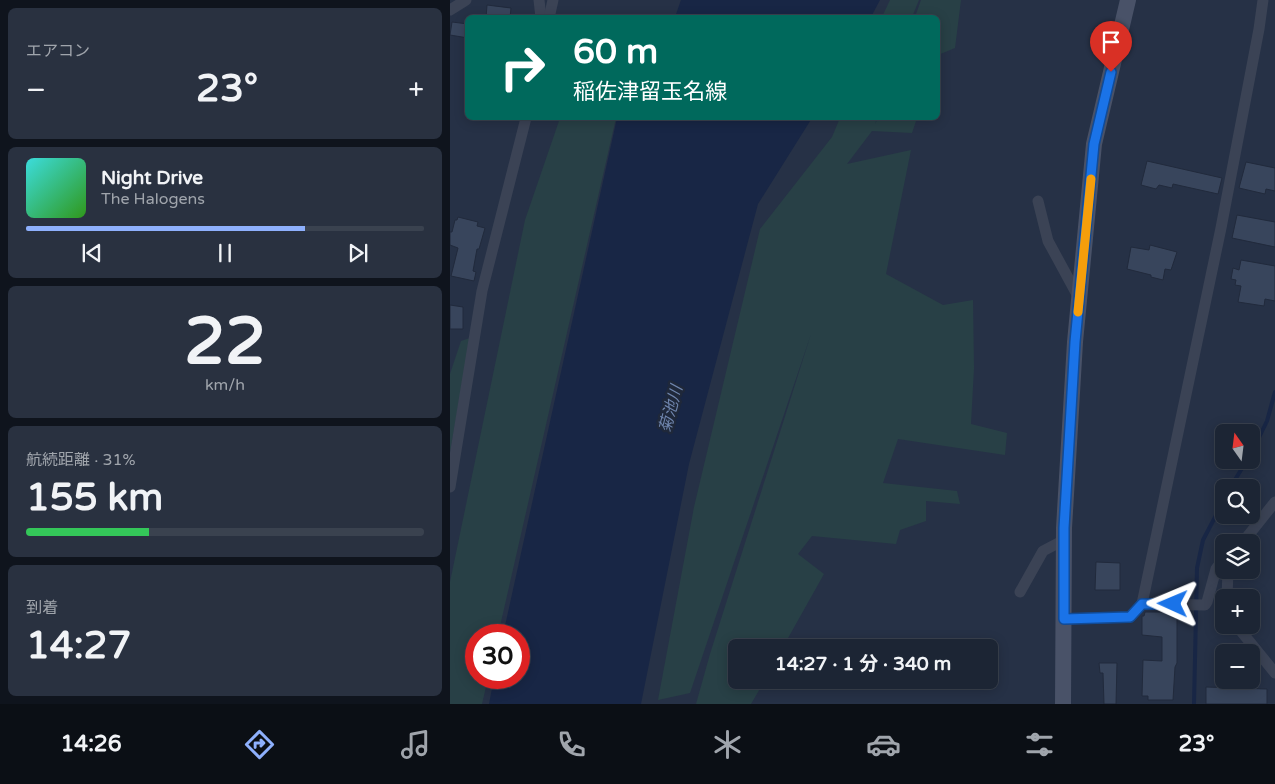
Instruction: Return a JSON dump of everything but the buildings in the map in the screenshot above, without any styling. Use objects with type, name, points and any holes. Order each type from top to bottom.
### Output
[{"type":"main road","points":[[1063,704],[1064,540],[1079,298],[1094,144],[1128,0]]},
{"type":"street","points":[[450,10],[466,0]]},
{"type":"street","points":[[539,0],[541,15]]},
{"type":"street","points":[[550,15],[553,0]]},
{"type":"street","points":[[1064,619],[1130,617],[1142,604],[1221,228],[1263,0]]},
{"type":"street","points":[[450,486],[482,291],[525,120]]},
{"type":"street","points":[[1038,202],[1048,241],[1079,298]]},
{"type":"street","points":[[1249,534],[1275,502]]},
{"type":"street","points":[[1020,592],[1043,551],[1064,540]]},
{"type":"street","points":[[1142,604],[1205,604],[1215,573]]},
{"type":"street","points":[[1243,634],[1275,673]]},
{"type":"green space","points":[[890,0],[919,0],[913,15],[883,15]]},
{"type":"green space","points":[[921,0],[961,0],[955,48],[940,54],[940,15],[916,15]]},
{"type":"green space","points":[[559,120],[616,120],[501,624],[465,624],[465,689],[485,689],[482,704],[450,704],[450,582],[525,220]]},
{"type":"green space","points":[[839,120],[876,120],[875,124],[877,120],[916,120],[912,133],[872,131],[847,164],[911,150],[886,274],[943,305],[973,300],[974,368],[971,424],[1007,433],[1005,455],[898,439],[883,483],[957,491],[960,504],[926,501],[926,521],[900,530],[896,544],[812,536],[798,554],[824,574],[787,639],[728,639],[728,689],[760,689],[751,704],[696,704],[811,334],[690,693],[658,700],[694,507],[760,229],[832,137]]},
{"type":"green space","points":[[470,338],[450,453],[450,374],[461,341]]},
{"type":"water","points":[[681,0],[880,0],[872,15],[676,15]]},
{"type":"water","name":"菊池川","points":[[617,120],[811,120],[758,204],[689,464],[641,704],[489,704],[492,689],[530,689],[530,624],[505,624]]},
{"type":"waterway","points":[[1260,435],[1267,421],[1275,392]]},
{"type":"waterway","points":[[1235,479],[1242,469]]},
{"type":"waterway","points":[[1194,704],[1197,568],[1203,540],[1215,517]]},
{"type":"slow traffic","points":[[1078,312],[1091,179]]},
{"type":"route","points":[[1111,72],[1094,144],[1075,342],[1064,528],[1064,619],[1130,617],[1142,604],[1173,604]]}]
